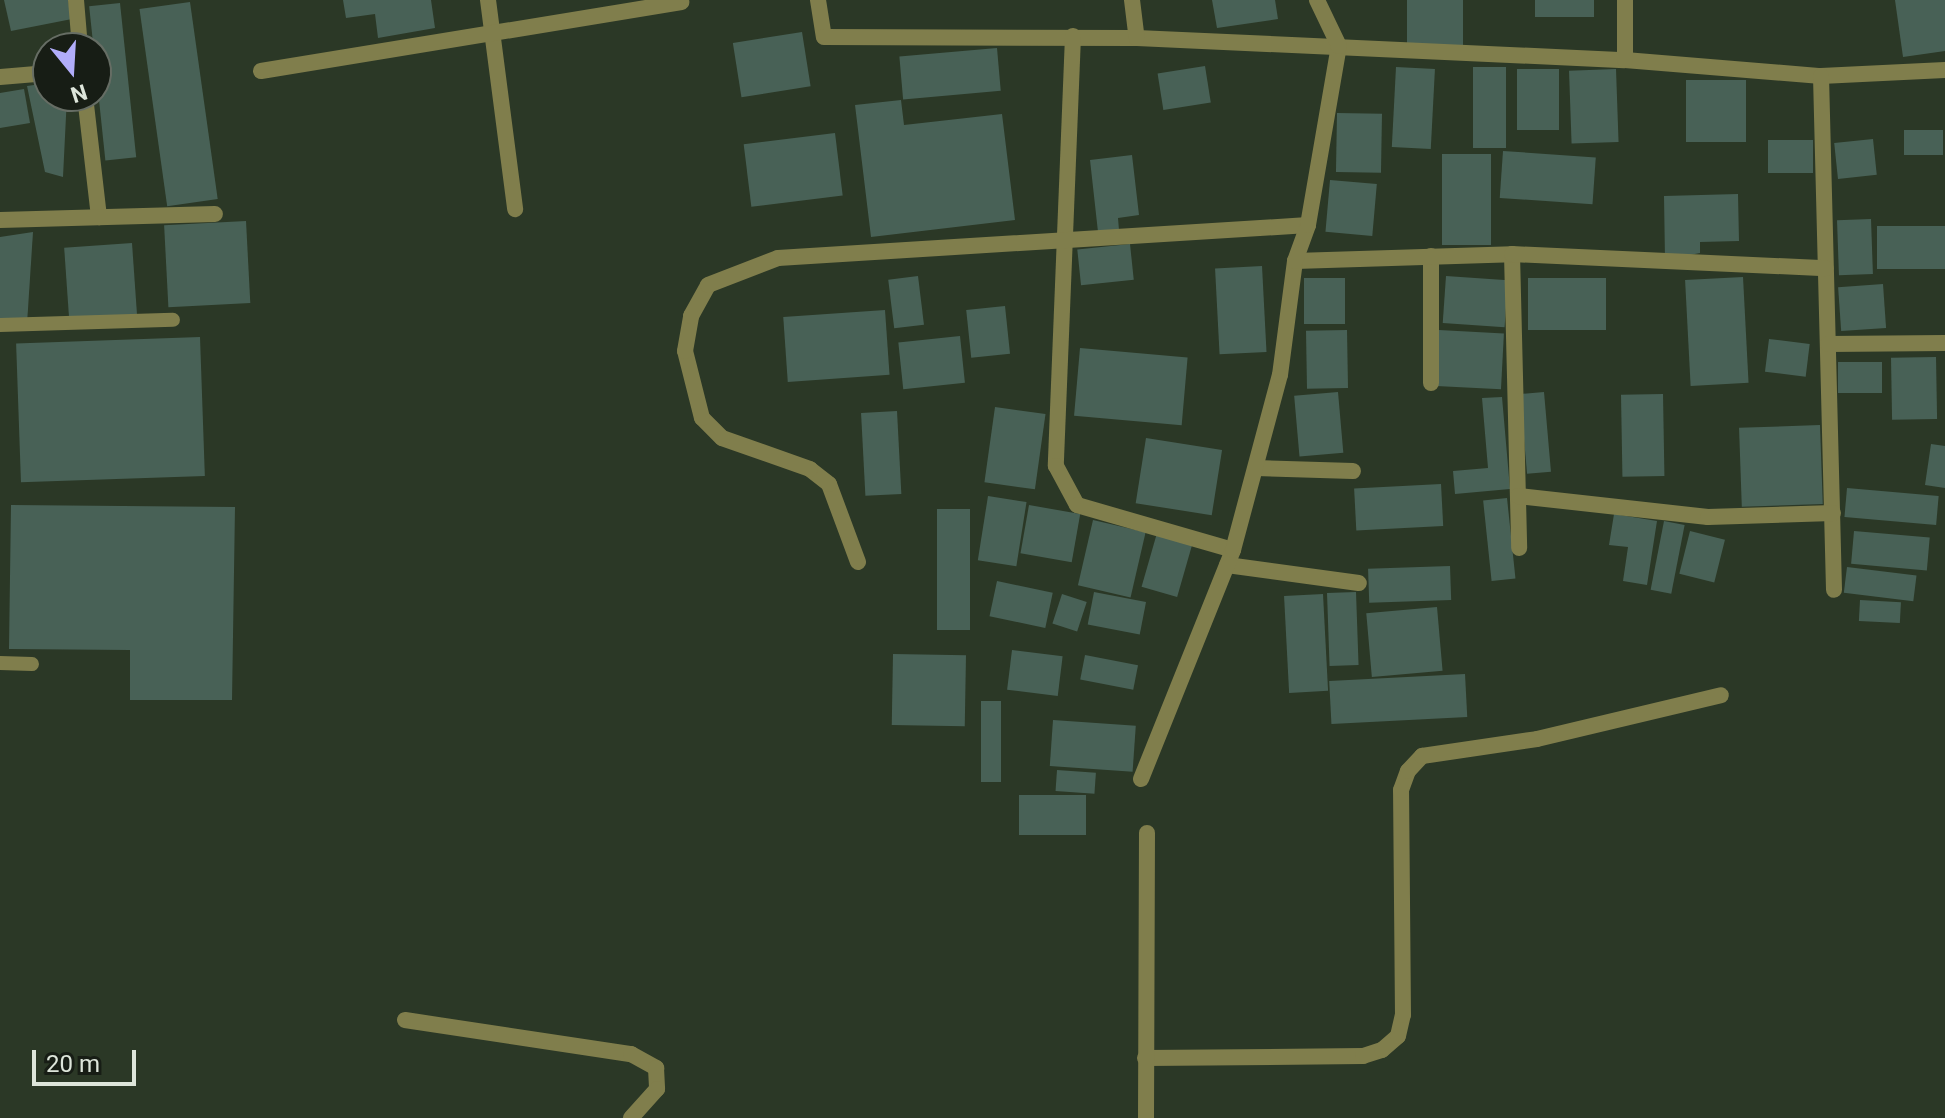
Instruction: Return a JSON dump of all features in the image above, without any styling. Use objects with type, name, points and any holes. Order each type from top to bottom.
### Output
[{"type":"street","points":[[76,0],[79,32]]},
{"type":"street","points":[[488,0],[515,209]]},
{"type":"street","points":[[818,0],[824,37],[1137,38],[1625,60],[1821,76],[1945,70]]},
{"type":"street","points":[[1132,0],[1137,38]]},
{"type":"street","points":[[1141,779],[1230,557],[1280,375],[1295,261],[1308,225],[1339,46],[1317,0]]},
{"type":"street","points":[[1625,0],[1625,60]]},
{"type":"street","points":[[261,71],[681,2]]},
{"type":"street","points":[[1073,36],[1056,466],[1077,505],[1230,557],[1359,583]]},
{"type":"street","points":[[0,77],[32,74]]},
{"type":"street","points":[[1821,76],[1834,590]]},
{"type":"street","points":[[87,112],[99,217]]},
{"type":"street","points":[[0,220],[215,214]]},
{"type":"street","points":[[858,562],[829,484],[810,469],[722,438],[702,418],[685,351],[691,316],[708,285],[778,258],[1308,225]]},
{"type":"street","points":[[1295,261],[1512,254],[1826,268]]},
{"type":"street","points":[[1512,254],[1519,548]]},
{"type":"street","points":[[1431,256],[1431,383]]},
{"type":"street","points":[[1828,344],[1945,343]]},
{"type":"street","points":[[1256,468],[1353,471]]},
{"type":"street","points":[[1518,496],[1708,517],[1833,513]]},
{"type":"street","points":[[1145,1058],[1363,1056],[1382,1050],[1398,1036],[1403,1015],[1401,790],[1408,771],[1422,756],[1537,739],[1721,695]]},
{"type":"street","points":[[1146,1118],[1147,833]]},
{"type":"street","points":[[405,1020],[631,1054],[656,1068],[657,1089],[631,1118]]},
{"type":"lane","points":[[0,325],[173,320]]},
{"type":"lane","points":[[0,663],[32,664]]},
{"type":"building","points":[[4,0],[68,0],[72,19],[11,31]]},
{"type":"building","points":[[343,0],[431,0],[435,28],[378,38],[375,14],[346,18]]},
{"type":"building","points":[[1212,0],[1275,0],[1278,19],[1217,28]]},
{"type":"building","points":[[1407,0],[1463,0],[1463,46],[1407,46]]},
{"type":"building","points":[[1535,0],[1594,0],[1594,17],[1535,17]]},
{"type":"building","points":[[1895,0],[1945,0],[1945,51],[1903,57]]},
{"type":"building","points":[[190,2],[218,199],[167,206],[139,9]]},
{"type":"building","points":[[120,3],[136,157],[105,160],[100,112],[112,112],[112,32],[92,32],[89,6]]},
{"type":"building","points":[[802,32],[811,86],[741,97],[733,43]]},
{"type":"building","points":[[997,48],[1001,91],[903,99],[899,57]]},
{"type":"building","points":[[1205,66],[1211,103],[1163,110],[1158,74]]},
{"type":"building","points":[[1396,67],[1435,69],[1431,149],[1392,147]]},
{"type":"building","points":[[1473,67],[1506,67],[1506,148],[1473,148]]},
{"type":"building","points":[[1517,69],[1559,69],[1559,130],[1517,130]]},
{"type":"building","points":[[1616,69],[1619,142],[1572,144],[1569,71]]},
{"type":"building","points":[[1686,80],[1746,80],[1746,142],[1686,142]]},
{"type":"building","points":[[32,85],[32,110],[27,86]]},
{"type":"building","points":[[24,89],[30,123],[0,128],[0,93]]},
{"type":"building","points":[[901,100],[904,125],[1002,114],[1015,220],[871,237],[855,105]]},
{"type":"building","points":[[32,112],[66,112],[63,177],[45,172]]},
{"type":"building","points":[[1337,113],[1382,114],[1381,173],[1336,172]]},
{"type":"building","points":[[1904,130],[1943,130],[1943,155],[1904,155]]},
{"type":"building","points":[[835,133],[843,196],[751,207],[744,144]]},
{"type":"building","points":[[1873,139],[1877,175],[1838,179],[1834,143]]},
{"type":"building","points":[[1768,140],[1813,140],[1813,173],[1768,173]]},
{"type":"building","points":[[1503,151],[1596,157],[1592,204],[1500,198]]},
{"type":"building","points":[[1442,154],[1491,154],[1491,245],[1442,245]]},
{"type":"building","points":[[1132,155],[1139,215],[1118,218],[1119,230],[1098,232],[1090,160]]},
{"type":"building","points":[[1330,180],[1377,184],[1372,236],[1325,232]]},
{"type":"building","points":[[1738,194],[1739,241],[1700,242],[1700,253],[1665,260],[1664,196]]},
{"type":"building","points":[[1871,219],[1873,274],[1839,275],[1837,220]]},
{"type":"building","points":[[246,221],[250,303],[168,307],[164,225]]},
{"type":"building","points":[[1877,226],[1945,226],[1945,269],[1877,269]]},
{"type":"building","points":[[33,232],[27,324],[0,318],[0,237]]},
{"type":"building","points":[[132,243],[137,315],[69,320],[64,248]]},
{"type":"building","points":[[1130,244],[1134,280],[1081,285],[1077,250]]},
{"type":"building","points":[[1262,266],[1267,352],[1220,354],[1215,268]]},
{"type":"building","points":[[918,276],[924,325],[894,328],[888,280]]},
{"type":"building","points":[[1446,276],[1508,280],[1505,327],[1443,323]]},
{"type":"building","points":[[1743,277],[1749,383],[1691,386],[1685,280]]},
{"type":"building","points":[[1304,278],[1345,278],[1345,324],[1304,324]]},
{"type":"building","points":[[1528,278],[1606,278],[1606,330],[1528,330]]},
{"type":"building","points":[[1883,284],[1886,328],[1841,331],[1838,287]]},
{"type":"building","points":[[1005,306],[1010,354],[971,358],[966,310]]},
{"type":"building","points":[[885,310],[890,375],[788,382],[783,317]]},
{"type":"building","points":[[1347,330],[1348,388],[1307,389],[1306,331]]},
{"type":"building","points":[[1439,330],[1504,333],[1501,389],[1436,386]]},
{"type":"building","points":[[960,336],[965,383],[903,389],[898,342]]},
{"type":"building","points":[[200,337],[205,476],[21,482],[16,343]]},
{"type":"building","points":[[1769,339],[1810,344],[1806,377],[1765,372]]},
{"type":"building","points":[[1080,348],[1188,357],[1182,425],[1074,416]]},
{"type":"building","points":[[1936,357],[1937,419],[1892,420],[1891,358]]},
{"type":"building","points":[[1838,362],[1882,362],[1882,393],[1838,393]]},
{"type":"building","points":[[1338,392],[1343,453],[1299,457],[1294,396]]},
{"type":"building","points":[[1544,392],[1551,472],[1527,474],[1520,394]]},
{"type":"building","points":[[1663,394],[1664,476],[1622,477],[1621,395]]},
{"type":"building","points":[[1502,397],[1510,489],[1455,494],[1453,471],[1488,468],[1482,398]]},
{"type":"building","points":[[995,407],[1046,414],[1035,489],[984,482]]},
{"type":"building","points":[[897,411],[901,494],[865,496],[861,413]]},
{"type":"building","points":[[1820,425],[1823,504],[1742,507],[1739,428]]},
{"type":"building","points":[[1146,438],[1222,450],[1212,515],[1136,503]]},
{"type":"building","points":[[1931,444],[1945,446],[1945,488],[1925,485]]},
{"type":"building","points":[[1441,484],[1443,526],[1356,530],[1354,489]]},
{"type":"building","points":[[1847,488],[1939,496],[1936,525],[1844,517]]},
{"type":"building","points":[[988,496],[1027,502],[1016,566],[978,560]]},
{"type":"building","points":[[1507,498],[1515,579],[1492,581],[1483,501]]},
{"type":"building","points":[[11,505],[235,507],[232,700],[130,700],[130,650],[9,649]]},
{"type":"building","points":[[1029,505],[1080,514],[1072,562],[1020,553]]},
{"type":"building","points":[[937,509],[970,509],[970,630],[937,630]]},
{"type":"building","points":[[1614,514],[1657,521],[1647,585],[1623,581],[1628,547],[1609,545]]},
{"type":"building","points":[[1093,520],[1146,532],[1131,597],[1078,585]]},
{"type":"building","points":[[1664,521],[1685,525],[1671,594],[1651,590]]},
{"type":"building","points":[[1690,531],[1725,540],[1714,582],[1679,574]]},
{"type":"building","points":[[1854,531],[1930,538],[1927,570],[1851,564]]},
{"type":"building","points":[[1157,533],[1193,543],[1177,597],[1142,587]]},
{"type":"building","points":[[1450,566],[1451,600],[1369,603],[1368,569]]},
{"type":"building","points":[[1847,567],[1916,576],[1913,601],[1844,593]]},
{"type":"building","points":[[997,581],[1053,593],[1045,628],[990,616]]},
{"type":"building","points":[[1094,592],[1146,602],[1140,635],[1088,624]]},
{"type":"building","points":[[1356,592],[1359,665],[1330,666],[1327,593]]},
{"type":"building","points":[[1062,594],[1087,602],[1077,632],[1052,623]]},
{"type":"building","points":[[1323,594],[1328,691],[1289,693],[1284,596]]},
{"type":"building","points":[[1860,600],[1901,602],[1900,623],[1859,621]]},
{"type":"building","points":[[1437,607],[1443,671],[1372,677],[1366,613]]},
{"type":"building","points":[[1012,650],[1063,656],[1058,696],[1007,690]]},
{"type":"building","points":[[893,654],[966,655],[965,726],[892,725]]},
{"type":"building","points":[[1085,655],[1138,665],[1133,690],[1080,680]]},
{"type":"building","points":[[1465,674],[1467,717],[1331,724],[1329,681]]},
{"type":"building","points":[[981,701],[1001,701],[1001,782],[981,782]]},
{"type":"building","points":[[1053,720],[1136,726],[1133,772],[1050,766]]},
{"type":"building","points":[[1057,770],[1096,773],[1094,794],[1056,791]]},
{"type":"building","points":[[1019,795],[1086,795],[1086,835],[1019,835]]}]
